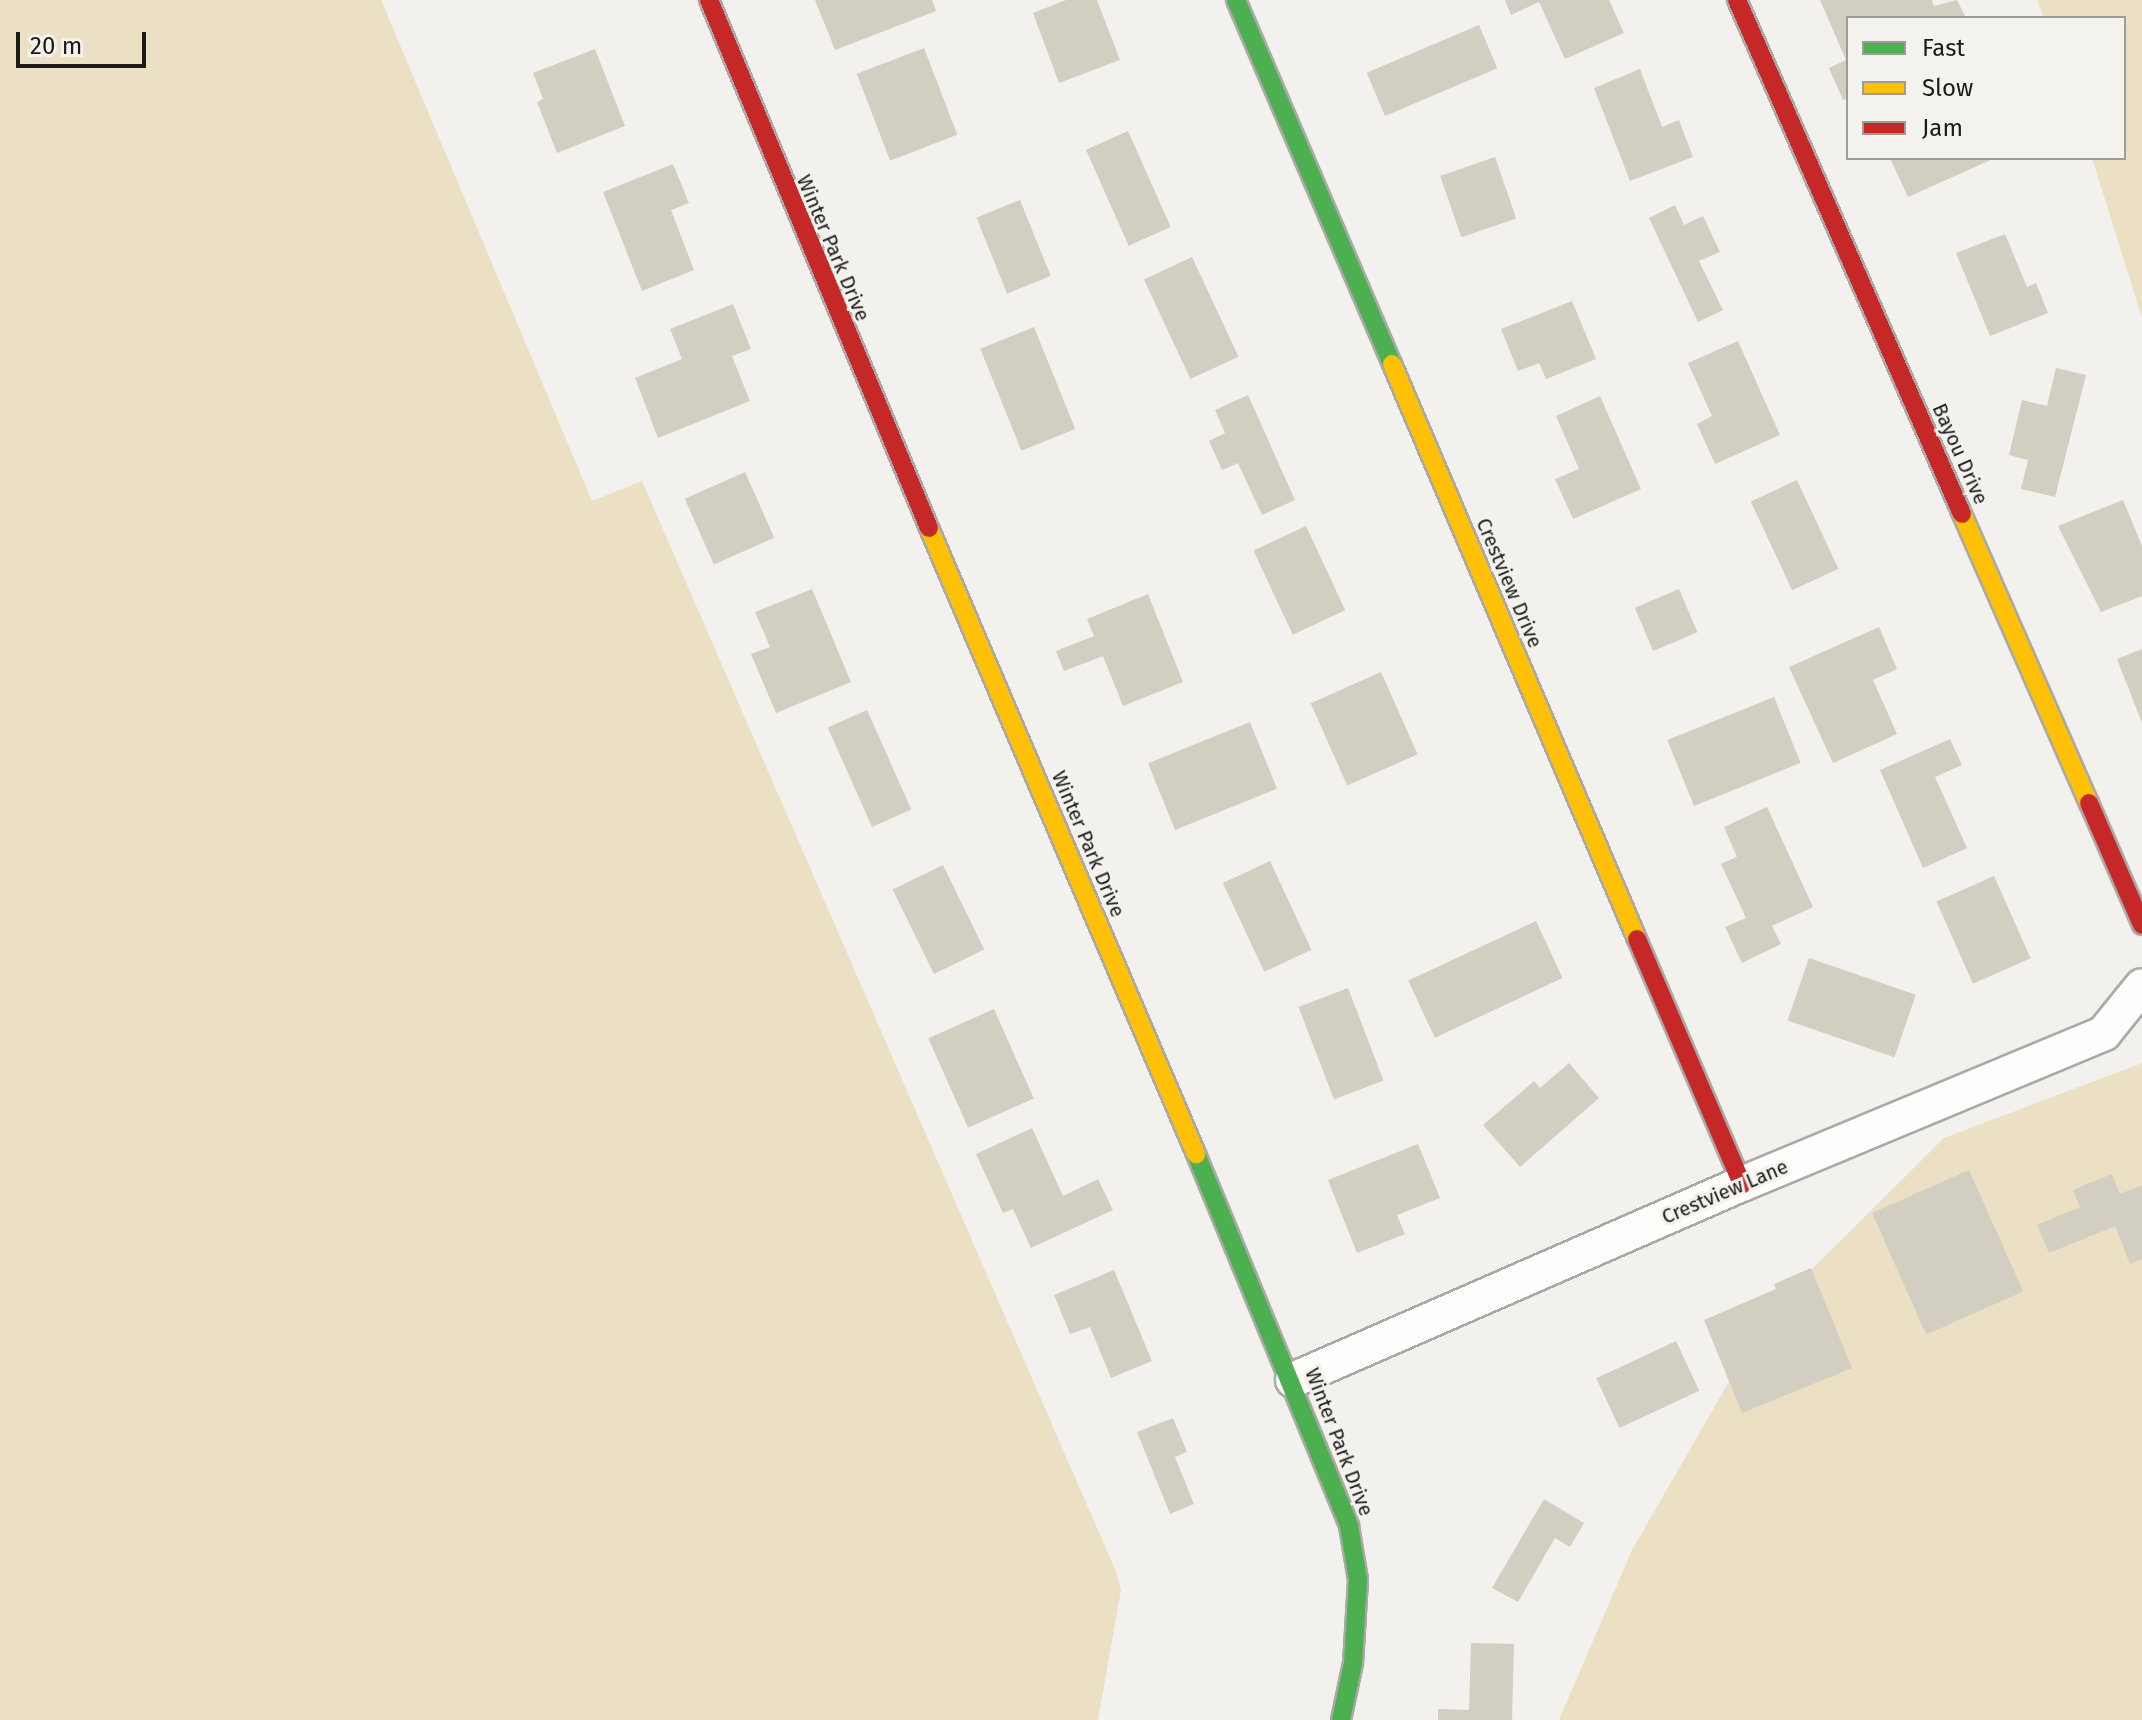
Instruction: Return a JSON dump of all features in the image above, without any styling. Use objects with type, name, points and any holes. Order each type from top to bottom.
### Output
[{"type":"street","name":"Winter Park Drive","points":[[709,0],[744,94],[1293,1380],[1349,1526],[1358,1580],[1353,1663],[1341,1720]]},
{"type":"street","name":"Crestview Drive","points":[[1236,0],[1742,1184]]},
{"type":"street","name":"Bayou Drive","points":[[1737,0],[2142,925]]},
{"type":"street","name":"Crestview Lane","points":[[1293,1380],[1742,1184],[2104,1033],[2142,986]]},
{"type":"shaded area","points":[[0,0],[381,0],[592,501],[642,481],[1117,1574],[1121,1590],[1098,1720],[0,1720]]},
{"type":"shaded area","points":[[2037,0],[2142,0],[2142,318],[2093,160],[2126,160],[2126,16],[2043,16]]},
{"type":"shaded area","points":[[2142,1063],[2142,1720],[1559,1720],[1632,1550],[1769,1312],[1944,1138]]},
{"type":"building","points":[[815,0],[932,0],[936,11],[835,50]]},
{"type":"building","points":[[1066,0],[1097,0],[1120,60],[1059,83],[1033,13]]},
{"type":"building","points":[[1505,0],[1609,0],[1624,33],[1565,59],[1539,2],[1511,15]]},
{"type":"building","points":[[1820,0],[1932,0],[1934,6],[1957,0],[1965,16],[1846,16],[1846,60]]},
{"type":"building","points":[[1479,25],[1497,68],[1385,116],[1367,73]]},
{"type":"building","points":[[924,48],[957,135],[890,161],[857,74]]},
{"type":"building","points":[[595,49],[625,126],[557,153],[537,102],[543,99],[533,73]]},
{"type":"building","points":[[1846,60],[1846,99],[1843,100],[1829,68]]},
{"type":"building","points":[[1640,69],[1662,127],[1679,120],[1693,157],[1630,181],[1594,88]]},
{"type":"building","points":[[1128,131],[1171,227],[1129,246],[1086,150]]},
{"type":"building","points":[[1495,157],[1516,218],[1461,237],[1440,176]]},
{"type":"building","points":[[1891,160],[1991,160],[1908,197]]},
{"type":"building","points":[[673,164],[689,203],[671,210],[694,270],[642,291],[603,192]]},
{"type":"building","points":[[1020,200],[1051,276],[1007,294],[976,218]]},
{"type":"building","points":[[1675,205],[1684,225],[1703,216],[1720,252],[1699,261],[1723,310],[1698,322],[1649,218]]},
{"type":"building","points":[[2005,234],[2027,287],[2036,283],[2048,313],[1990,336],[1956,253]]},
{"type":"building","points":[[1192,257],[1238,357],[1190,379],[1144,279]]},
{"type":"building","points":[[1572,301],[1596,359],[1546,379],[1539,363],[1518,371],[1501,329]]},
{"type":"building","points":[[733,304],[751,349],[732,356],[750,401],[658,438],[635,378],[682,359],[670,329]]},
{"type":"building","points":[[1034,327],[1075,429],[1021,451],[980,349]]},
{"type":"building","points":[[1738,341],[1780,435],[1715,464],[1697,424],[1712,416],[1688,363]]},
{"type":"building","points":[[2056,368],[2086,375],[2055,497],[2021,489],[2028,460],[2009,455],[2022,400],[2047,406]]},
{"type":"building","points":[[1248,395],[1295,500],[1262,515],[1238,463],[1222,470],[1209,441],[1225,433],[1215,410]]},
{"type":"building","points":[[1600,396],[1641,489],[1573,519],[1555,479],[1579,469],[1556,416]]},
{"type":"building","points":[[745,472],[774,538],[714,565],[685,499]]},
{"type":"building","points":[[1797,480],[1838,569],[1792,590],[1751,502]]},
{"type":"building","points":[[2123,500],[2142,546],[2142,596],[2101,612],[2058,526]]},
{"type":"building","points":[[1306,526],[1345,610],[1293,635],[1253,551]]},
{"type":"building","points":[[812,589],[851,682],[776,713],[751,654],[770,647],[755,612]]},
{"type":"building","points":[[1679,589],[1697,632],[1653,651],[1635,608]]},
{"type":"building","points":[[1148,594],[1183,682],[1123,706],[1103,656],[1064,671],[1056,651],[1094,636],[1087,619]]},
{"type":"building","points":[[1879,627],[1897,669],[1873,680],[1897,734],[1833,763],[1789,667]]},
{"type":"building","points":[[2142,649],[2142,723],[2117,659]]},
{"type":"building","points":[[1381,672],[1418,754],[1347,786],[1311,703]]},
{"type":"building","points":[[1774,697],[1801,763],[1694,806],[1667,740]]},
{"type":"building","points":[[867,710],[911,810],[872,827],[828,727]]},
{"type":"building","points":[[1250,722],[1277,789],[1175,830],[1148,763]]},
{"type":"building","points":[[1950,739],[1962,765],[1935,777],[1967,848],[1923,868],[1880,770]]},
{"type":"building","points":[[1767,807],[1813,907],[1772,926],[1781,944],[1742,963],[1725,927],[1746,918],[1721,864],[1737,857],[1724,827]]},
{"type":"building","points":[[1270,861],[1311,950],[1264,972],[1223,883]]},
{"type":"building","points":[[943,865],[984,949],[934,974],[893,890]]},
{"type":"building","points":[[1994,876],[2031,958],[1973,984],[1936,902]]},
{"type":"building","points":[[1536,921],[1563,978],[1435,1038],[1408,981]]},
{"type":"building","points":[[1809,958],[1916,995],[1894,1057],[1788,1020]]},
{"type":"building","points":[[1348,988],[1383,1080],[1334,1099],[1299,1007]]},
{"type":"building","points":[[994,1009],[1034,1099],[968,1128],[928,1038]]},
{"type":"building","points":[[1569,1063],[1599,1098],[1520,1167],[1483,1125],[1534,1081],[1540,1088]]},
{"type":"building","points":[[1032,1128],[1063,1196],[1098,1179],[1113,1210],[1031,1248],[1013,1209],[1003,1213],[976,1154]]},
{"type":"building","points":[[1418,1144],[1440,1198],[1397,1215],[1405,1234],[1357,1253],[1328,1180]]},
{"type":"building","points":[[1969,1170],[2023,1292],[1926,1335],[1872,1213]]},
{"type":"building","points":[[2112,1174],[2120,1194],[2142,1185],[2142,1259],[2130,1264],[2115,1226],[2049,1253],[2037,1225],[2080,1207],[2073,1190]]},
{"type":"building","points":[[1811,1268],[1852,1368],[1742,1413],[1704,1320],[1776,1289],[1774,1284]]},
{"type":"building","points":[[1114,1270],[1152,1361],[1111,1378],[1090,1327],[1070,1334],[1054,1295]]},
{"type":"building","points":[[1676,1341],[1699,1391],[1619,1428],[1596,1378]]},
{"type":"building","points":[[1173,1418],[1187,1452],[1175,1457],[1194,1504],[1170,1514],[1137,1432]]},
{"type":"building","points":[[1544,1499],[1584,1523],[1570,1547],[1555,1538],[1518,1602],[1492,1588]]},
{"type":"building","points":[[1471,1643],[1514,1644],[1512,1720],[1438,1720],[1438,1709],[1469,1710]]},
{"type":"traffic: fast","points":[[1236,0],[1392,364]]},
{"type":"traffic: fast","points":[[1196,1154],[1349,1526],[1358,1580],[1353,1663],[1341,1720]]},
{"type":"traffic: slow","points":[[1392,364],[1637,939]]},
{"type":"traffic: slow","points":[[1962,514],[2089,803]]},
{"type":"traffic: slow","points":[[929,528],[1196,1154]]},
{"type":"traffic: jam","points":[[709,0],[929,528]]},
{"type":"traffic: jam","points":[[1737,0],[1962,514]]},
{"type":"traffic: jam","points":[[2089,803],[2142,925]]},
{"type":"traffic: jam","points":[[1637,939],[1742,1184]]}]
